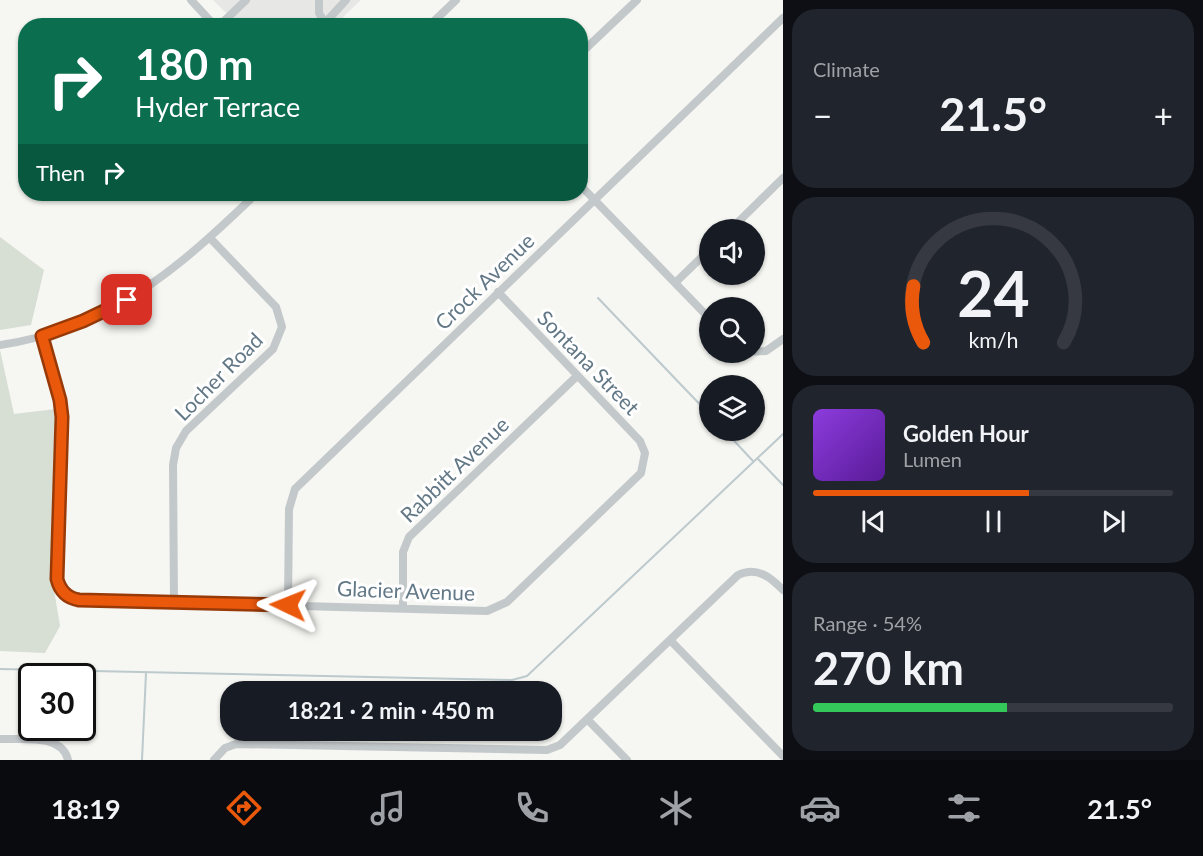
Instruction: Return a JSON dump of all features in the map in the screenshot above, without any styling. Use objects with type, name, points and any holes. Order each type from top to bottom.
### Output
[{"type":"street","points":[[191,0],[209,18]]},
{"type":"street","points":[[226,18],[246,0]]},
{"type":"street","points":[[319,0],[319,14],[321,18]]},
{"type":"street","points":[[330,18],[346,0]]},
{"type":"street","points":[[437,18],[456,0]]},
{"type":"street","points":[[588,46],[637,0]]},
{"type":"street","name":"Crock Avenue","points":[[288,605],[289,509],[295,489],[783,18]]},
{"type":"street","points":[[741,219],[783,178]]},
{"type":"street","points":[[588,193],[699,308]]},
{"type":"street","points":[[0,345],[42,336],[83,321],[127,300],[180,265],[249,201]]},
{"type":"street","name":"Locher Road","points":[[174,602],[173,465],[176,447],[186,431],[273,349],[282,327],[276,307],[210,238]]},
{"type":"street","points":[[675,283],[699,260]]},
{"type":"street","name":"Sontana Street","points":[[498,292],[640,441],[645,462]]},
{"type":"street","name":"Glacier Avenue","points":[[42,336],[60,400],[62,417],[57,579],[61,590],[68,597],[79,600],[487,610],[501,606],[641,473],[645,462]]},
{"type":"street","points":[[765,350],[773,348],[783,339]]},
{"type":"street","name":"Rabbitt Avenue","points":[[403,608],[403,552],[409,537],[577,376]]},
{"type":"street","points":[[216,757],[236,744],[540,751],[560,745],[738,575],[750,572],[763,573],[783,590]]},
{"type":"street","points":[[670,640],[783,756]]},
{"type":"street","points":[[587,719],[627,760]]},
{"type":"street","points":[[0,740],[49,741],[63,749],[68,760]]},
{"type":"shaded area","points":[[213,0],[361,0],[344,18],[231,18]]},
{"type":"shaded area","points":[[0,237],[44,270],[31,325],[0,330]]},
{"type":"shaded area","points":[[0,350],[14,414],[56,409],[52,578],[60,626],[45,653],[0,651]]},
{"type":"waterway","points":[[598,298],[699,404]]},
{"type":"waterway","points":[[0,669],[512,680],[527,676],[783,434]]},
{"type":"waterway","points":[[734,441],[753,461]]},
{"type":"waterway","points":[[758,459],[783,485]]},
{"type":"waterway","points":[[142,760],[146,673]]},
{"type":"route","points":[[127,300],[100,314],[42,336],[60,400],[62,417],[57,579],[61,590],[75,600],[288,605]]}]
